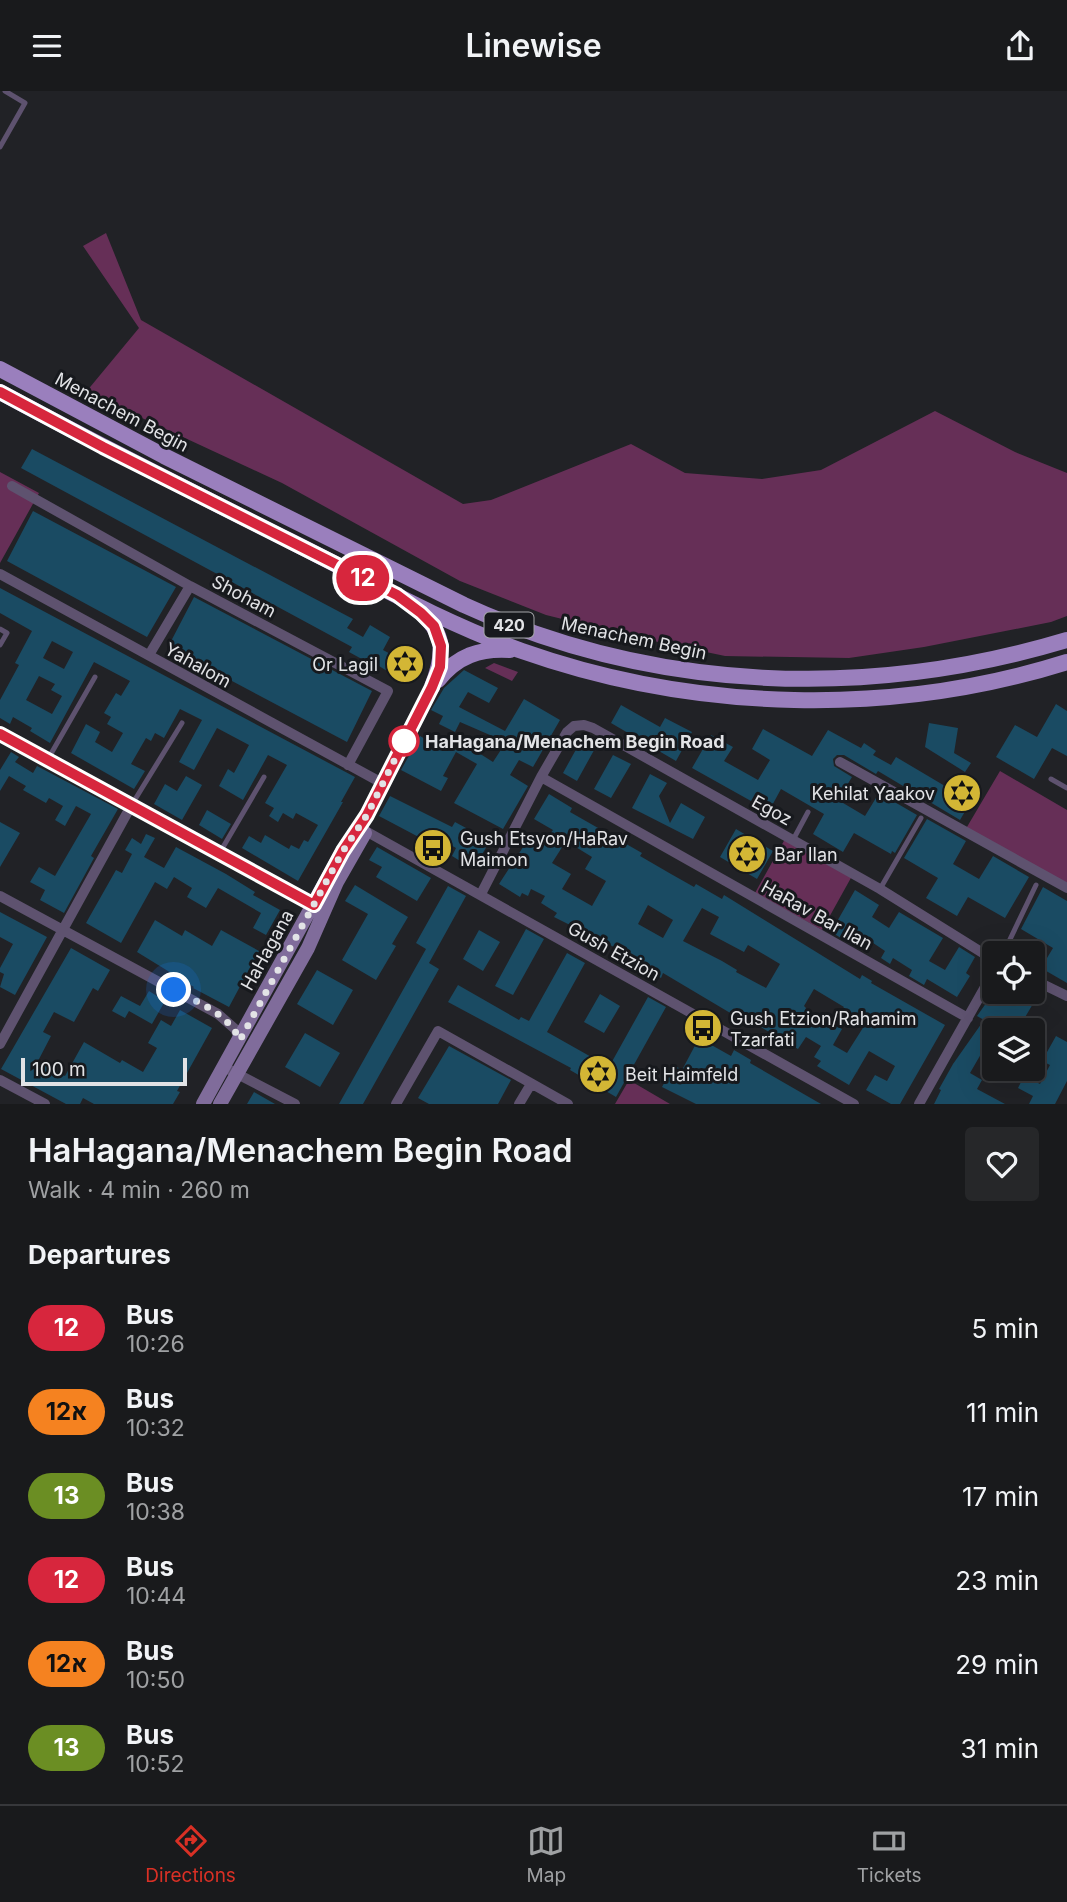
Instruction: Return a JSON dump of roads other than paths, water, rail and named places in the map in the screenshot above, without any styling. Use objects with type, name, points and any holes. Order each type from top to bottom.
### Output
[{"type":"main road","name":"Menachem Begin","points":[[0,369],[164,456],[464,605],[514,627],[595,652],[730,676],[828,680],[945,669],[1004,658],[1067,640]]},
{"type":"main road","name":"420","points":[[0,392],[114,453],[452,623],[523,651],[594,673],[737,697],[866,698],[946,691],[1031,673],[1067,662]]},
{"type":"main road","points":[[397,595],[428,619],[439,637],[440,667],[432,687]]},
{"type":"main road","points":[[432,687],[452,664],[472,653],[523,651]]},
{"type":"street","name":"Shoham","points":[[12,486],[190,586],[388,691],[348,765]]},
{"type":"street","name":"Yahalom","points":[[0,574],[382,783]]},
{"type":"street","points":[[149,655],[190,586]]},
{"type":"street","name":"HaHagana","points":[[220,1104],[240,1040],[318,910],[362,829],[382,783],[432,687]]},
{"type":"street","name":"Egoz","points":[[541,777],[574,726],[593,728],[880,889],[982,953]]},
{"type":"street","points":[[0,734],[318,910]]},
{"type":"street","points":[[840,762],[1067,888]]},
{"type":"street","points":[[481,894],[541,777]]},
{"type":"street","name":"HaRav Bar Ilan","points":[[541,777],[968,1018]]},
{"type":"street","points":[[0,1044],[131,806]]},
{"type":"street","name":"Gush Etzion","points":[[362,829],[854,1104]]},
{"type":"street","points":[[0,896],[224,1017],[235,1029],[240,1040]]},
{"type":"street","name":"HaHagana","points":[[203,1104],[231,1070],[308,948],[318,910]]},
{"type":"street","points":[[1045,985],[1067,996]]},
{"type":"street","points":[[919,1104],[982,993]]},
{"type":"street","points":[[396,1104],[438,1031],[568,1104]]},
{"type":"street","points":[[231,1070],[295,1104]]},
{"type":"street","points":[[0,1080],[45,1104]]},
{"type":"street","points":[[519,1104],[531,1084]]},
{"type":"lane","points":[[0,147],[25,103],[5,91]]},
{"type":"lane","points":[[0,629],[6,633],[0,645]]},
{"type":"lane","points":[[47,760],[95,677]]},
{"type":"lane","points":[[131,806],[181,723]]},
{"type":"lane","points":[[219,854],[264,776]]},
{"type":"lane","points":[[1051,779],[1067,788]]},
{"type":"lane","points":[[793,840],[808,812]]},
{"type":"lane","points":[[880,889],[921,818]]},
{"type":"lane","points":[[1009,941],[1036,885]]},
{"type":"place","name":"Or Lagil","points":[[405,664]]},
{"type":"place","name":"HaHagana/Menachem Begin Road","points":[[404,741]]},
{"type":"place","name":"Kehilat Yaakov","points":[[962,793]]},
{"type":"place","name":"Gush Etsyon/HaRav Maimon","points":[[433,848]]},
{"type":"place","name":"Bar Ilan","points":[[747,854]]},
{"type":"place","name":"Gush Etzion/Rahamim Tzarfati","points":[[703,1028]]},
{"type":"place","name":"Beit Haimfeld","points":[[598,1074]]}]
